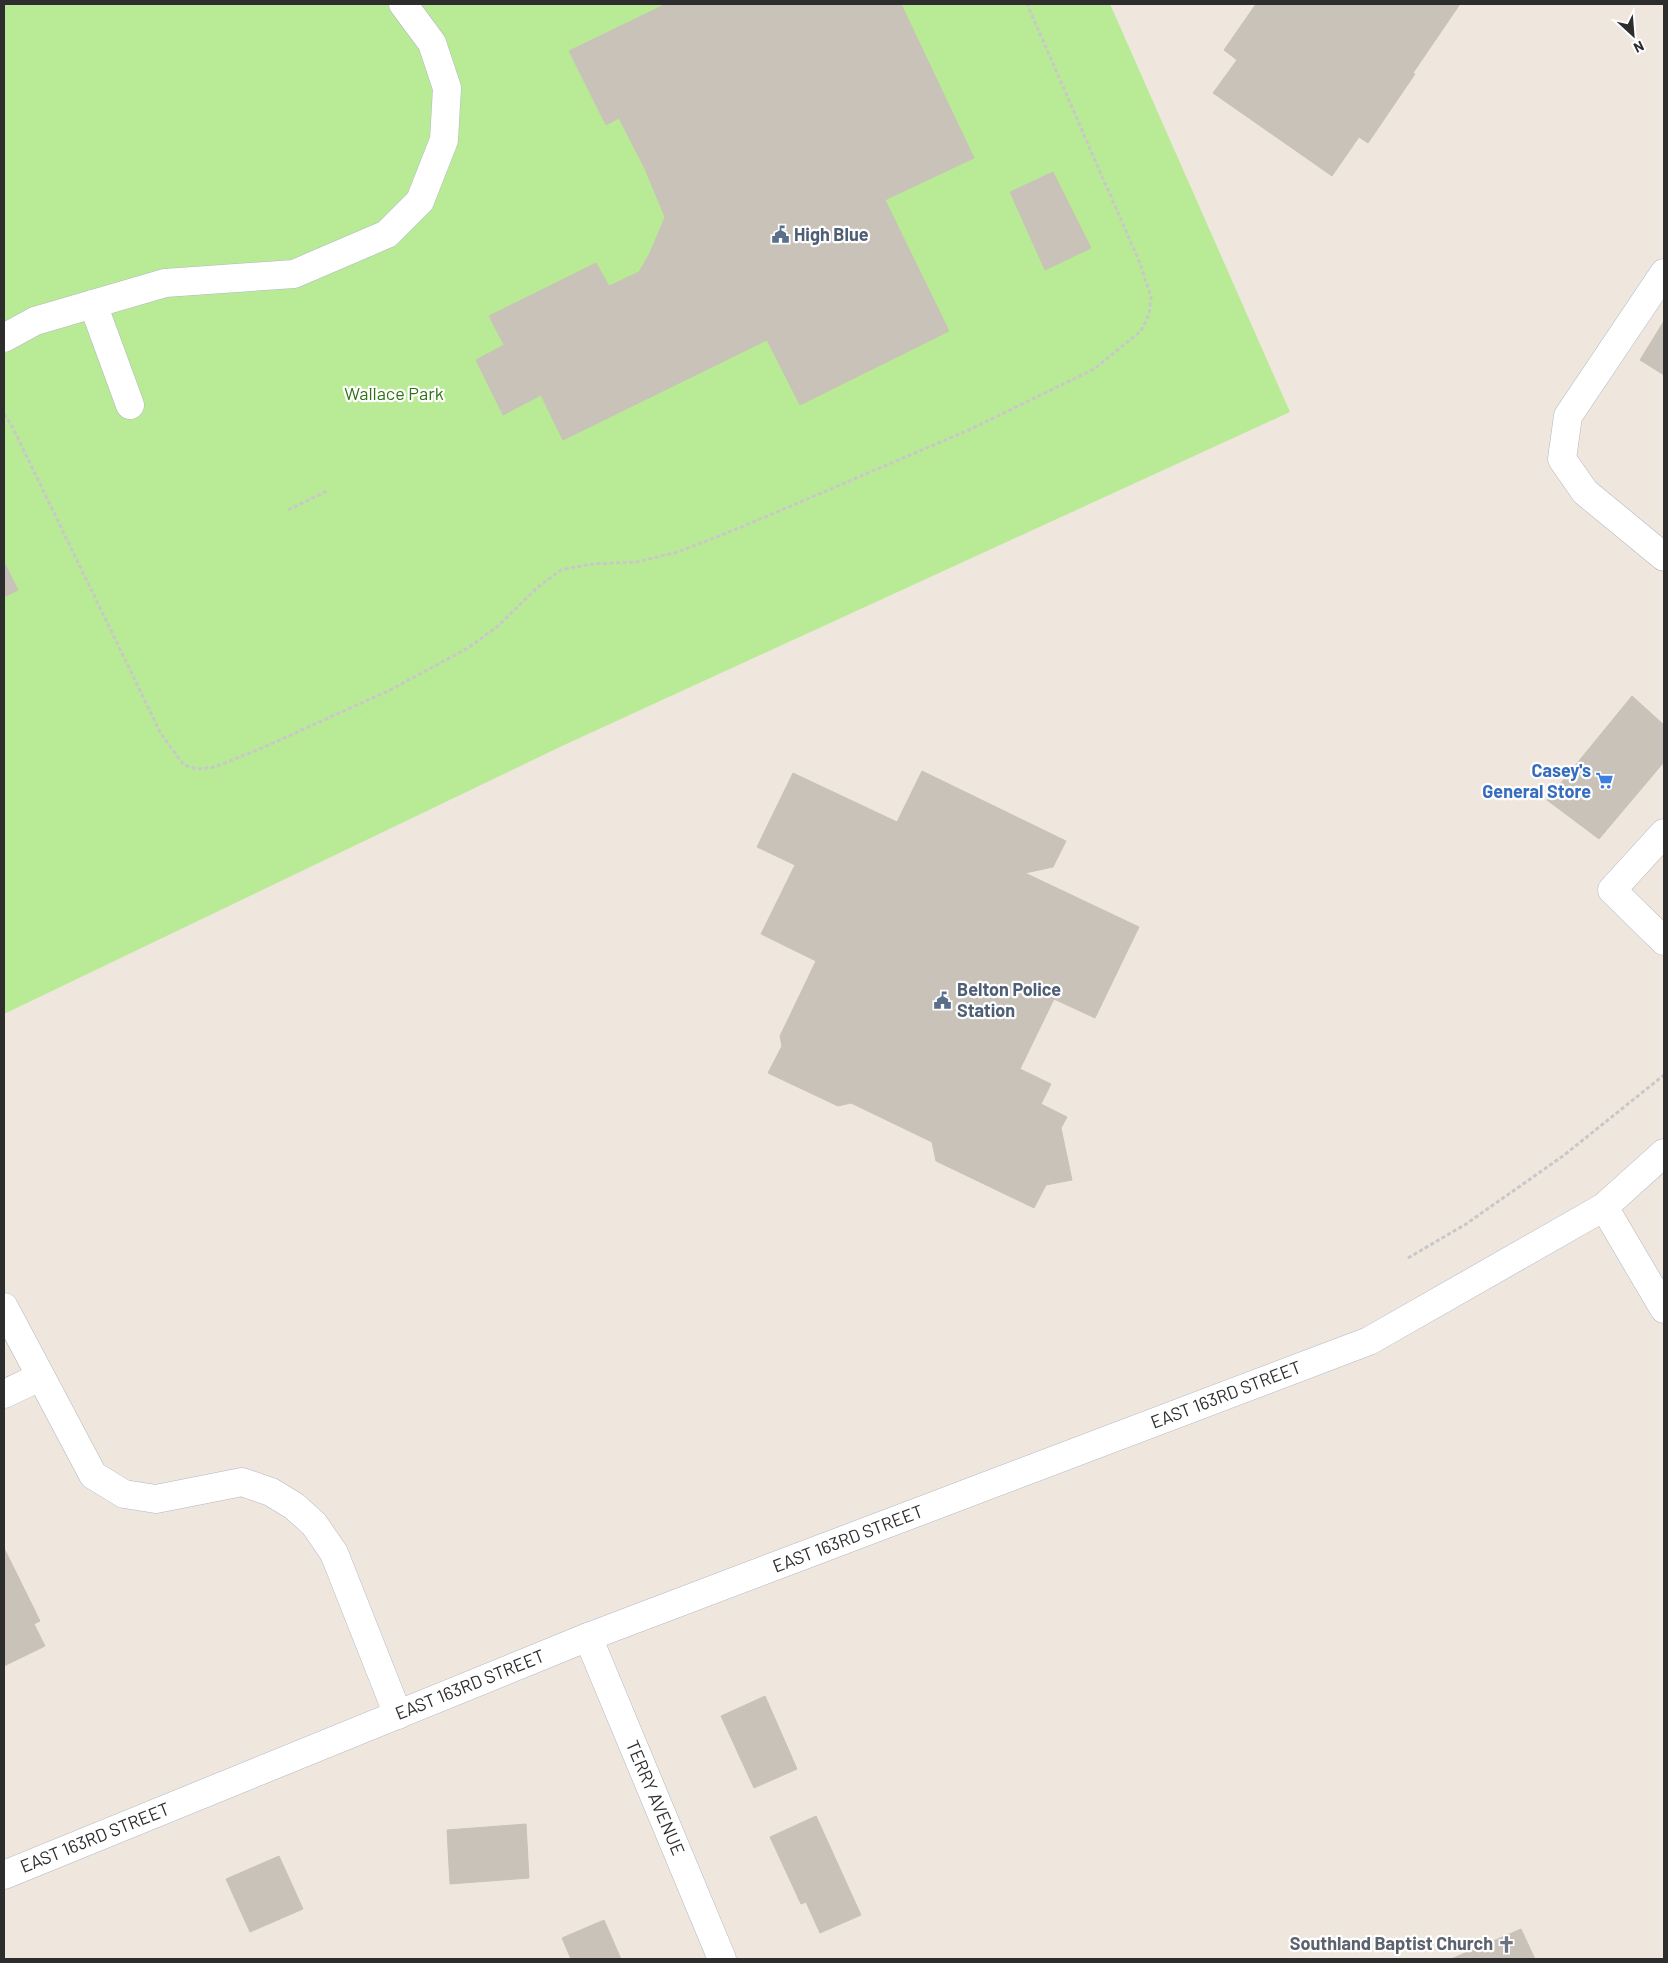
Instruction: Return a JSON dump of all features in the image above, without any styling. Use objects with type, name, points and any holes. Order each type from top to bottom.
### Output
[{"type":"street","points":[[4,338],[35,321],[165,284],[294,274],[387,234],[420,201],[444,140],[447,88],[432,43],[403,4]]},
{"type":"street","points":[[1664,273],[1568,416],[1562,459],[1585,492],[1664,557]]},
{"type":"street","points":[[93,304],[130,404]]},
{"type":"street","points":[[1664,833],[1612,890],[1664,941]]},
{"type":"street","name":"EAST 163RD STREET","points":[[4,1875],[588,1637],[1369,1341],[1604,1207],[1664,1153]]},
{"type":"street","points":[[1604,1207],[1664,1309]]},
{"type":"street","points":[[4,1307],[92,1475],[124,1494],[156,1498],[242,1482],[271,1492],[294,1506],[314,1524],[334,1553],[398,1715]]},
{"type":"street","points":[[4,1394],[40,1377]]},
{"type":"street","name":"TERRY AVENUE","points":[[588,1637],[722,1959]]},
{"type":"path","points":[[4,414],[13,428],[161,734],[184,764],[197,769],[215,767],[262,748],[390,690],[468,648],[498,626],[538,587],[561,570],[592,564],[636,562],[678,552],[744,526],[971,429],[1094,369],[1141,331],[1149,314],[1150,297],[1139,261],[1027,4]]},
{"type":"path","points":[[288,510],[329,490]]},
{"type":"path","points":[[1408,1258],[1466,1224],[1563,1156],[1664,1075]]},
{"type":"green space","name":"Wallace Park","points":[[4,4],[1110,4],[1290,412],[562,746],[4,1014]]},
{"type":"building","name":"High Blue","points":[[666,4],[901,4],[974,158],[885,200],[949,331],[800,405],[767,340],[563,440],[541,395],[503,415],[476,360],[504,345],[489,316],[596,263],[609,286],[639,272],[650,253],[665,217],[645,169],[619,118],[606,125],[569,51]]},
{"type":"building","points":[[1256,4],[1460,4],[1368,143],[1359,137],[1332,176],[1213,93],[1237,60],[1224,50]]},
{"type":"building","points":[[1053,172],[1091,248],[1045,270],[1010,192]]},
{"type":"building","points":[[1664,321],[1664,375],[1640,360]]},
{"type":"building","points":[[4,562],[18,590],[4,597]]},
{"type":"building","name":"Casey's General Store","points":[[1632,696],[1664,725],[1664,762],[1599,839],[1547,800]]},
{"type":"building","points":[[922,771],[1066,841],[1053,867],[1025,873],[1139,927],[1095,1018],[1054,999],[1020,1069],[1051,1084],[1041,1104],[1067,1117],[1061,1128],[1072,1180],[1046,1185],[1034,1208],[936,1161],[932,1142],[851,1103],[838,1106],[768,1073],[782,1046],[780,1036],[816,961],[761,934],[795,865],[757,847],[793,773],[897,822]]},
{"type":"building","points":[[4,1548],[40,1621],[34,1624],[45,1646],[4,1666]]},
{"type":"building","points":[[765,1696],[797,1769],[754,1788],[721,1716]]},
{"type":"building","points":[[816,1816],[861,1915],[820,1933],[806,1902],[801,1904],[770,1837]]},
{"type":"building","points":[[526,1824],[529,1878],[450,1884],[447,1830]]},
{"type":"building","points":[[279,1856],[303,1909],[250,1932],[226,1879]]},
{"type":"building","points":[[604,1920],[621,1959],[571,1959],[562,1938]]},
{"type":"building","name":"Southland Baptist Church","points":[[1521,1929],[1535,1959],[1451,1959]]},
{"type":"place","name":"High Blue","points":[[780,235]]},
{"type":"place","name":"Casey's General Store","points":[[1605,781]]},
{"type":"place","name":"Belton Police Station","points":[[943,1000]]},
{"type":"place","name":"Southland Baptist Church","points":[[1507,1944]]}]
